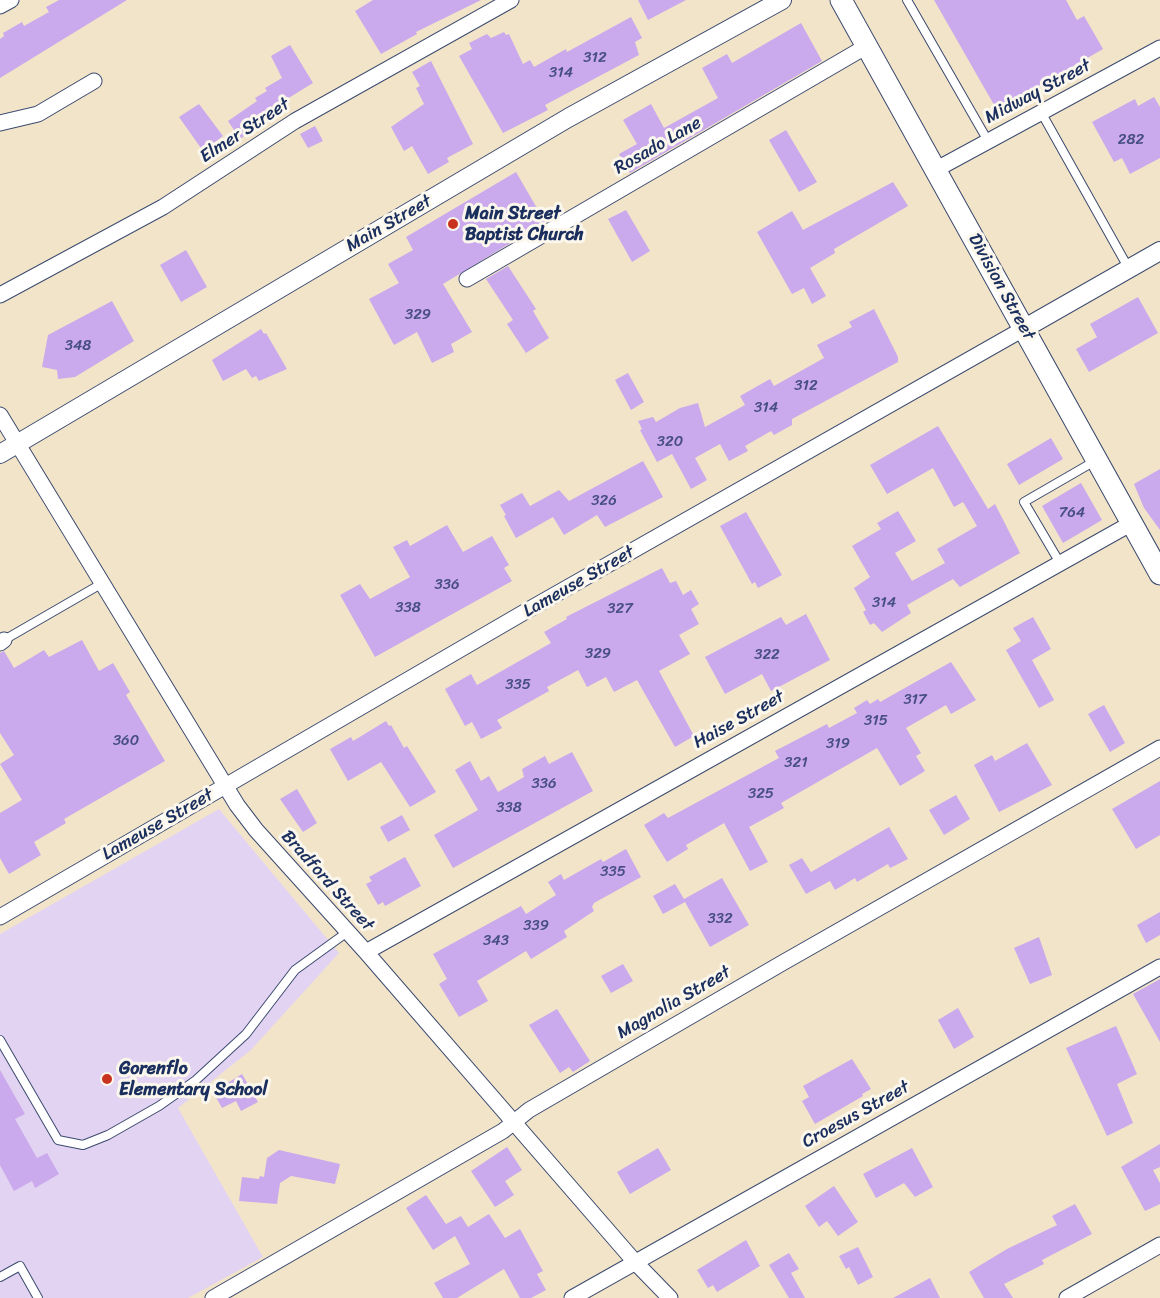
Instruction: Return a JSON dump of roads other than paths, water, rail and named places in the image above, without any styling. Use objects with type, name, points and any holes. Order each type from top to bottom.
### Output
[{"type":"main road","name":"Division Street","points":[[841,0],[1159,570]]},
{"type":"street","points":[[0,6],[11,0]]},
{"type":"street","name":"Elmer Street","points":[[0,295],[163,207],[295,121],[511,0]]},
{"type":"street","name":"Main Street","points":[[0,454],[162,356],[568,118],[782,0]]},
{"type":"street","name":"Rosado Lane","points":[[467,279],[867,46]]},
{"type":"street","name":"Midway Street","points":[[935,170],[1160,48]]},
{"type":"street","points":[[0,123],[38,114],[94,81]]},
{"type":"street","name":"Lameuse Street","points":[[0,917],[528,610],[1160,251]]},
{"type":"street","name":"Bradford Street","points":[[0,415],[101,584],[226,786],[256,830],[346,933],[366,952],[635,1262],[670,1298]]},
{"type":"street","name":"Haise Street","points":[[366,952],[1131,523]]},
{"type":"street","name":"Magnolia Street","points":[[213,1298],[503,1131],[513,1122],[784,962],[1160,748]]},
{"type":"street","name":"Croesus Street","points":[[572,1298],[1160,967]]},
{"type":"street","points":[[1067,1298],[1160,1245]]},
{"type":"lane","points":[[907,0],[988,141]]},
{"type":"lane","points":[[1041,112],[1129,269]]},
{"type":"lane","points":[[1060,563],[1024,502],[1097,460]]},
{"type":"lane","points":[[2,642],[101,584]]},
{"type":"lane","points":[[0,1040],[58,1140],[83,1144],[108,1135],[159,1106],[196,1080],[246,1034],[295,970],[346,933]]},
{"type":"lane","points":[[0,1277],[20,1266],[38,1298]]},
{"type":"place","name":"Main Street Baptist Church","points":[[453,224]]},
{"type":"place","name":"Gorenflo Elementary School","points":[[107,1079]]}]
